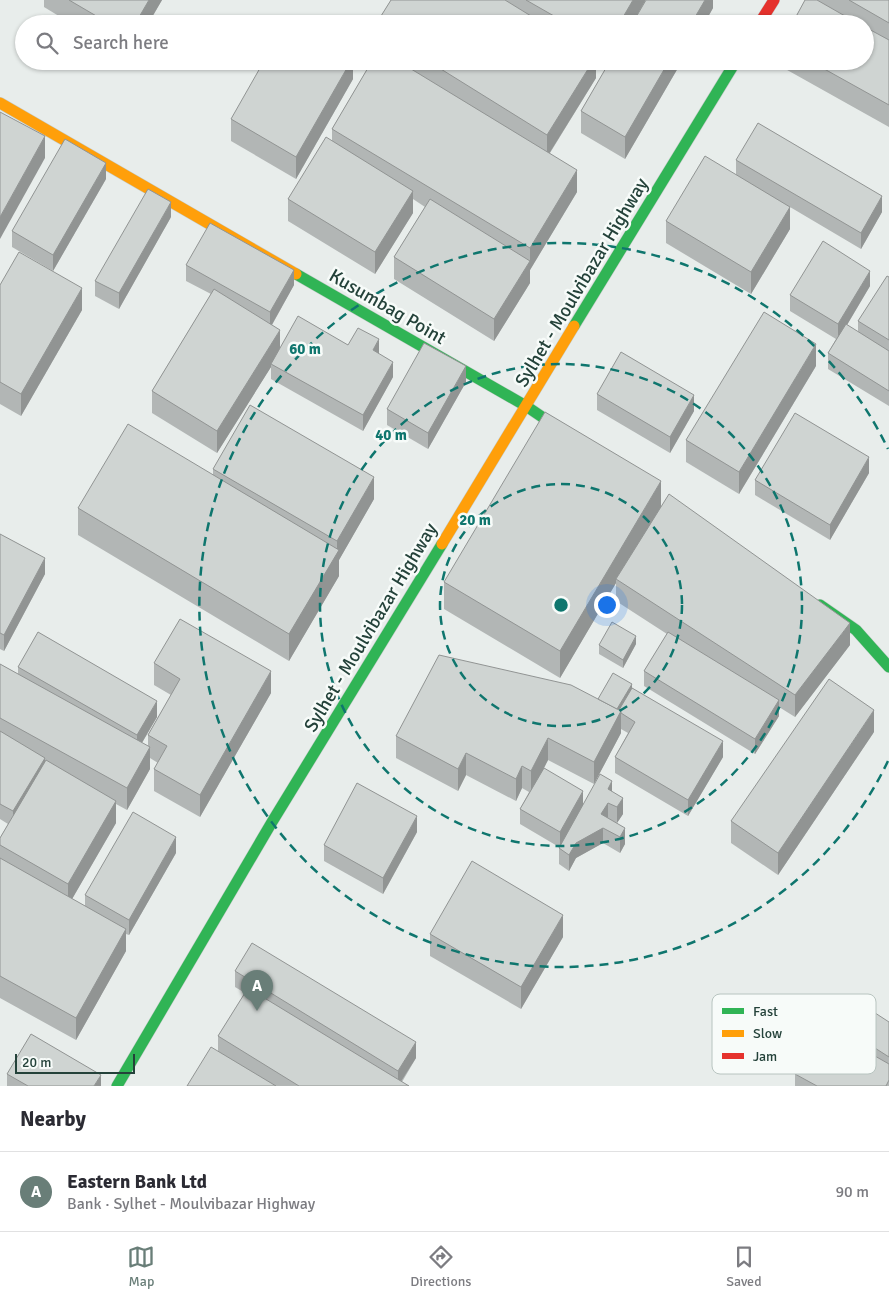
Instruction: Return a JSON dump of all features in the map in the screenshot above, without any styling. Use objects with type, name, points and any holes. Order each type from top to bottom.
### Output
[{"type":"main road","points":[[765,15],[774,0]]},
{"type":"main road","name":"Sylhet - Moulvibazar Highway","points":[[117,1086],[272,822],[731,70]]},
{"type":"main road","name":"Kusumbag Point","points":[[0,103],[526,406],[584,445]]},
{"type":"main road","points":[[806,596],[856,630],[889,667]]},
{"type":"building","points":[[69,0],[149,0],[140,15],[95,15]]},
{"type":"building","points":[[391,0],[505,0],[529,15],[382,15]]},
{"type":"building","points":[[526,0],[633,0],[624,15],[552,15]]},
{"type":"building","points":[[646,0],[705,0],[696,15],[637,15]]},
{"type":"building","points":[[805,0],[817,0],[843,15],[797,15]]},
{"type":"building","points":[[849,0],[889,0],[889,23]]},
{"type":"building","points":[[874,32],[889,40],[889,105],[826,70],[874,70]]},
{"type":"building","points":[[259,70],[346,70],[296,157],[231,119]]},
{"type":"building","points":[[367,70],[413,70],[577,170],[530,248],[332,129]]},
{"type":"building","points":[[442,70],[587,70],[547,135]]},
{"type":"building","points":[[605,70],[664,70],[625,137],[581,111]]},
{"type":"building","points":[[0,112],[45,136],[0,217]]},
{"type":"building","points":[[758,123],[882,196],[861,233],[736,160]]},
{"type":"building","points":[[326,137],[413,191],[375,252],[288,199]]},
{"type":"building","points":[[65,139],[106,163],[53,255],[12,231]]},
{"type":"building","points":[[705,156],[790,207],[751,272],[666,221]]},
{"type":"building","points":[[148,189],[171,202],[119,293],[95,281]]},
{"type":"building","points":[[430,199],[530,261],[494,319],[394,257]]},
{"type":"building","points":[[210,223],[294,270],[270,312],[186,265]]},
{"type":"building","points":[[823,241],[870,271],[838,324],[790,295]]},
{"type":"building","points":[[19,252],[82,288],[21,394],[0,382],[0,285]]},
{"type":"building","points":[[887,276],[889,277],[889,340],[858,321]]},
{"type":"building","points":[[214,289],[280,330],[217,431],[152,391]]},
{"type":"building","points":[[764,312],[816,344],[739,472],[686,440]]},
{"type":"building","points":[[298,316],[348,345],[358,328],[379,339],[373,350],[393,362],[363,415],[271,364]]},
{"type":"building","points":[[846,324],[889,351],[889,391],[828,353]]},
{"type":"building","points":[[424,343],[466,366],[428,433],[387,409]]},
{"type":"building","points":[[621,352],[694,395],[670,437],[597,394]]},
{"type":"building","points":[[250,405],[374,477],[337,541],[213,469]]},
{"type":"building","points":[[545,412],[661,481],[560,651],[444,582]]},
{"type":"building","points":[[795,413],[869,457],[830,525],[755,480]]},
{"type":"building","points":[[128,424],[339,550],[289,634],[78,508]]},
{"type":"building","points":[[669,494],[850,623],[795,695],[616,579]]},
{"type":"building","points":[[0,534],[45,558],[4,635],[0,633]]},
{"type":"building","points":[[180,619],[271,671],[200,795],[154,769],[167,746],[148,735],[180,679],[154,663]]},
{"type":"building","points":[[612,622],[636,636],[623,660],[599,645]]},
{"type":"building","points":[[38,632],[157,701],[137,735],[18,667]]},
{"type":"building","points":[[668,632],[779,700],[755,739],[644,671]]},
{"type":"building","points":[[439,655],[571,685],[621,711],[594,762],[548,738],[531,771],[522,766],[516,779],[466,753],[458,769],[396,736]]},
{"type":"building","points":[[0,664],[150,747],[127,788],[0,718]]},
{"type":"building","points":[[613,673],[632,684],[617,709],[598,699]]},
{"type":"building","points":[[829,679],[874,710],[778,853],[731,821]]},
{"type":"building","points":[[632,688],[723,741],[688,800],[615,757],[635,722],[619,710]]},
{"type":"building","points":[[0,731],[45,758],[13,811],[0,804]]},
{"type":"building","points":[[46,760],[116,801],[68,884],[0,845],[0,838]]},
{"type":"building","points":[[544,768],[583,791],[560,832],[520,809]]},
{"type":"building","points":[[600,774],[612,781],[608,789],[623,798],[617,807],[608,803],[601,814],[625,828],[620,837],[603,828],[576,843],[569,855],[559,848]]},
{"type":"building","points":[[357,783],[417,816],[383,878],[324,845]]},
{"type":"building","points":[[133,812],[176,837],[129,920],[85,895]]},
{"type":"building","points":[[0,858],[126,929],[76,1018],[0,976]]},
{"type":"building","points":[[472,861],[563,915],[521,987],[430,934]]},
{"type":"building","points":[[252,943],[416,1042],[398,1071],[235,971]]},
{"type":"building","points":[[248,988],[409,1086],[299,1086],[218,1036]]},
{"type":"building","points":[[876,1014],[889,1022],[889,1057],[876,1049]]},
{"type":"building","points":[[31,1034],[101,1075],[94,1086],[28,1086],[7,1074]]},
{"type":"building","points":[[211,1047],[276,1086],[187,1086]]},
{"type":"building","points":[[876,1057],[889,1064],[889,1080],[886,1086],[817,1086],[795,1074],[876,1074]]},
{"type":"traffic: fast","points":[[574,326],[730,70]]},
{"type":"traffic: fast","points":[[296,274],[526,406],[573,438]]},
{"type":"traffic: fast","points":[[117,1086],[272,822],[442,544]]},
{"type":"traffic: fast","points":[[820,605],[856,630],[889,667]]},
{"type":"traffic: slow","points":[[0,103],[296,274]]},
{"type":"traffic: slow","points":[[442,544],[574,326]]},
{"type":"traffic: jam","points":[[765,15],[774,0]]},
{"type":"place","name":"Eastern Bank Ltd","points":[[257,1011]]}]
